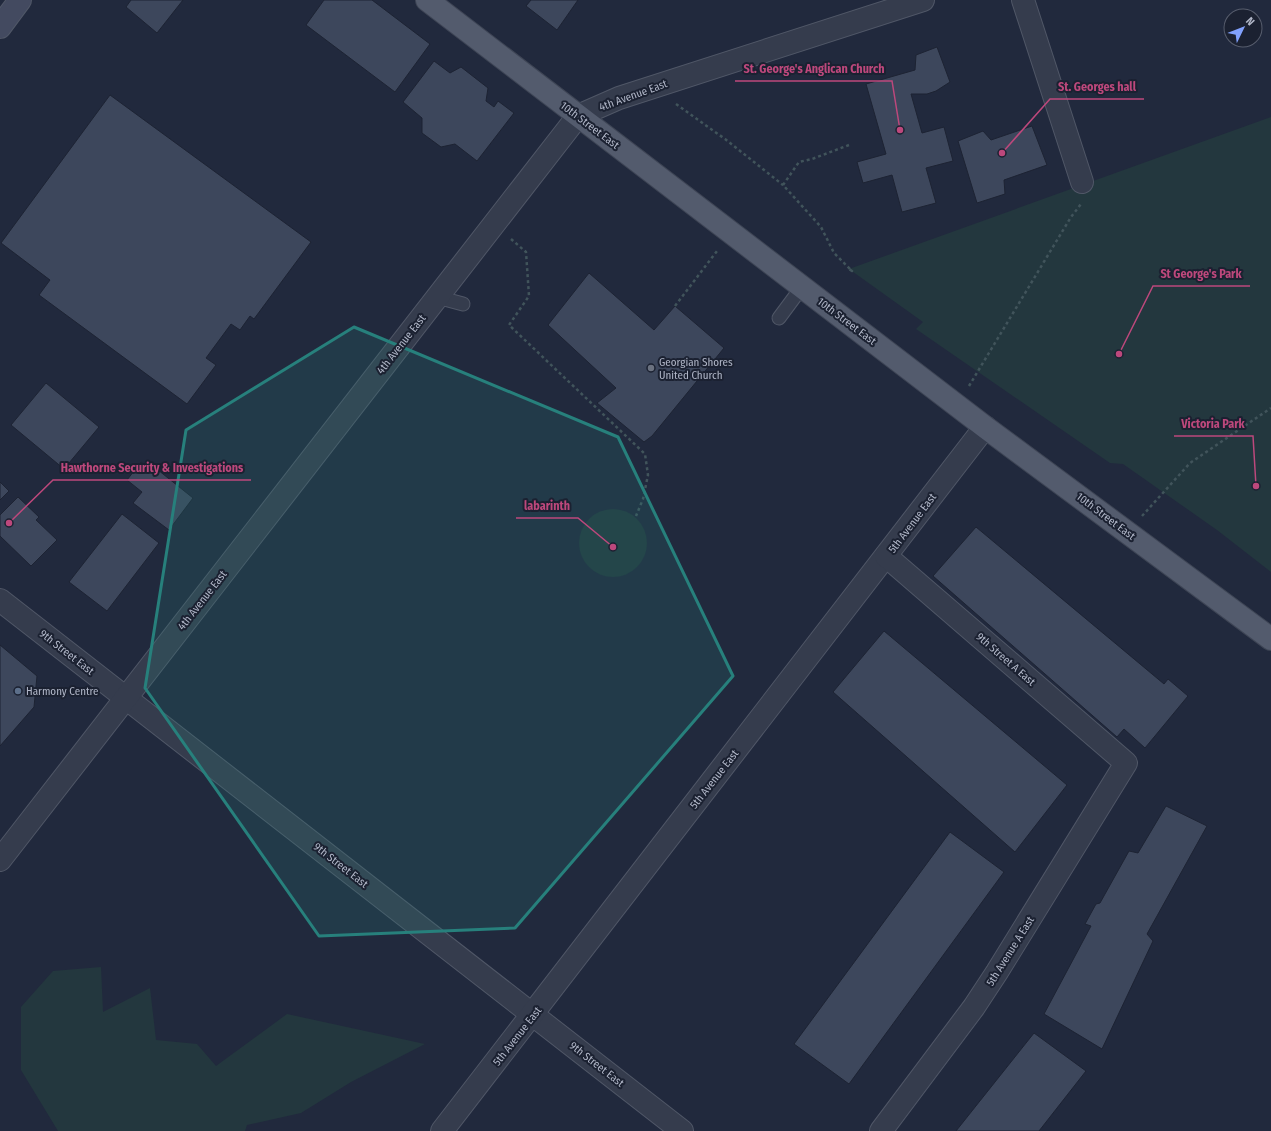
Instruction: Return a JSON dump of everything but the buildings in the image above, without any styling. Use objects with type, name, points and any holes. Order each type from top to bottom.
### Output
[{"type":"main road","points":[[0,26],[20,0]]},
{"type":"main road","name":"10th Street East","points":[[427,0],[985,427],[1271,638]]},
{"type":"street","name":"4th Avenue East","points":[[0,860],[578,116],[619,98],[923,0]]},
{"type":"street","points":[[1023,0],[1082,182]]},
{"type":"street","name":"5th Avenue East","points":[[442,1131],[534,1014],[985,427]]},
{"type":"street","name":"9th Street A East","points":[[886,556],[1126,763]]},
{"type":"street","name":"9th Street East","points":[[0,600],[534,1014],[682,1131]]},
{"type":"street","name":"5th Avenue A East","points":[[881,1131],[974,1007],[1126,763]]},
{"type":"lane","points":[[779,318],[802,287]]},
{"type":"lane","points":[[437,297],[462,304]]},
{"type":"path","points":[[653,87],[725,139],[783,185],[821,227],[834,253],[852,271],[849,269]]},
{"type":"path","points":[[783,185],[799,162],[812,159],[849,145]]},
{"type":"path","points":[[955,403],[970,385],[1072,217],[1084,200],[1082,182]]},
{"type":"path","points":[[494,224],[526,252],[529,296],[510,325],[645,454],[648,475],[643,499],[636,516]]},
{"type":"path","points":[[675,306],[731,233]]},
{"type":"path","points":[[1127,532],[1190,464],[1271,408]]},
{"type":"highlighted area","points":[[354,327],[618,437],[733,676],[515,928],[319,936],[145,688],[186,430]]},
{"type":"shaded area","points":[[1271,117],[1271,572],[1217,530],[1123,464],[1110,463],[916,329],[923,322],[849,269]]},
{"type":"shaded area","points":[[606,509],[620,509],[632,515],[641,524],[647,536],[645,556],[637,567],[626,575],[620,577],[606,577],[600,575],[589,567],[581,556],[579,550],[579,536],[581,530],[589,519],[600,511]]},
{"type":"shaded area","points":[[101,967],[103,1012],[150,988],[156,1040],[197,1044],[216,1066],[287,1014],[425,1044],[351,1082],[301,1113],[247,1125],[245,1131],[58,1131],[21,1070],[21,1007],[53,971]]},
{"type":"place","name":"St. George's Anglican Church","points":[[900,130]]},
{"type":"place","name":"St. Georges hall","points":[[1002,153]]},
{"type":"place","name":"St George's Park","points":[[1119,354]]},
{"type":"place","name":"Georgian Shores United Church","points":[[651,368]]},
{"type":"place","name":"Victoria Park","points":[[1256,486]]},
{"type":"place","name":"Hawthorne Security & Investigations","points":[[9,523]]},
{"type":"place","name":"labarinth","points":[[613,547]]},
{"type":"place","name":"Harmony Centre","points":[[18,691]]}]
